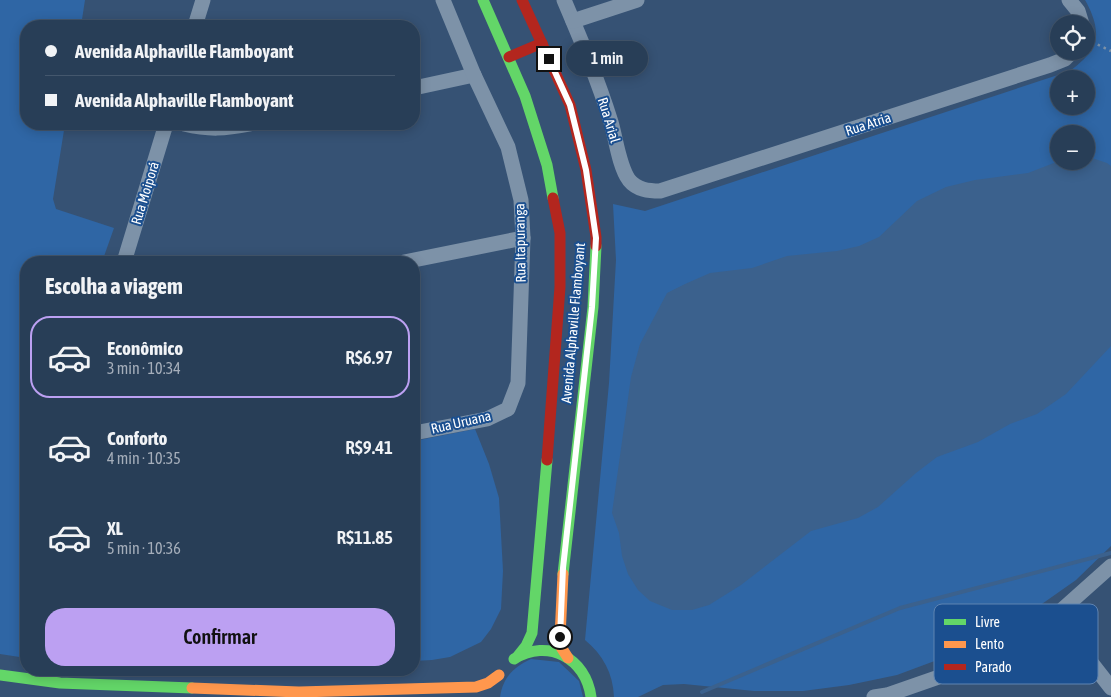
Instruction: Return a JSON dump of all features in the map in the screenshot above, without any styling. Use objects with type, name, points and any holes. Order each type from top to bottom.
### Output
[{"type":"street","points":[[198,20],[204,0]]},
{"type":"street","name":"Rua Itapuranga","points":[[443,0],[474,75],[508,147],[521,200],[523,238],[518,383],[508,408]]},
{"type":"street","name":"Avenida Alphaville Flamboyant","points":[[483,0],[525,96],[547,165],[560,233],[560,287],[532,634],[518,656],[504,666],[499,675]]},
{"type":"street","name":"Avenida Alphaville Flamboyant","points":[[522,0],[570,105],[586,170],[596,238],[592,307],[563,568],[560,637],[561,647],[568,658]]},
{"type":"street","name":"Rua Arial","points":[[564,0],[596,80],[629,180],[647,191],[660,191]]},
{"type":"street","points":[[573,21],[637,0]]},
{"type":"street","points":[[509,57],[542,43]]},
{"type":"street","name":"Rua Atria","points":[[660,191],[1062,60]]},
{"type":"street","points":[[420,87],[474,75]]},
{"type":"street","name":"Rua Moiporá","points":[[126,256],[164,130]]},
{"type":"street","points":[[420,259],[523,238]]},
{"type":"street","name":"Rua Uruana","points":[[420,432],[487,418],[508,408]]},
{"type":"street","points":[[1068,604],[1111,566]]},
{"type":"street","points":[[518,656],[535,650],[552,651],[568,658],[581,669],[590,685],[592,697]]},
{"type":"street","points":[[1098,671],[1111,688]]},
{"type":"street","points":[[0,675],[60,683],[299,692],[476,687],[488,683],[499,675]]},
{"type":"street","points":[[492,697],[495,681],[499,675]]},
{"type":"street","points":[[874,697],[887,695],[934,678]]},
{"type":"path","points":[[1095,43],[1111,51]]},
{"type":"shaded area","points":[[0,0],[85,0],[82,20],[20,20],[20,130],[64,130],[53,199],[56,209],[114,228],[104,256],[20,256],[20,657],[0,654]]},
{"type":"shaded area","points":[[1085,0],[1111,0],[1111,546],[1076,580],[1042,604],[934,604],[934,661],[897,675],[849,685],[803,691],[754,691],[684,684],[663,685],[638,697],[614,697],[612,680],[606,665],[585,640],[609,383],[616,260],[613,204],[645,211],[1050,78],[1050,115],[1095,115],[1095,70],[1071,70],[1082,60],[1095,60],[1095,15],[1092,15]]},
{"type":"shaded area","points":[[1095,159],[1111,166],[1111,346],[1066,394],[1037,414],[1010,424],[978,442],[937,457],[878,507],[858,518],[811,531],[741,585],[709,605],[692,610],[672,610],[650,601],[638,590],[628,574],[622,556],[619,533],[612,513],[631,377],[640,344],[667,293],[710,273],[752,268],[787,256],[837,251],[859,246],[879,237],[917,201],[946,187],[975,180],[1028,173],[1050,164],[1050,170],[1095,170]]},
{"type":"shaded area","points":[[475,429],[489,464],[499,498],[503,571],[501,609],[491,629],[481,642],[450,657],[420,661],[420,440]]},
{"type":"shaded area","points":[[531,659],[559,662],[579,681],[583,697],[500,697],[501,690],[510,674]]},
{"type":"waterway","points":[[702,692],[900,608],[1111,553]]},
{"type":"traffic: fast","points":[[483,0],[525,96],[547,165],[553,198]]},
{"type":"traffic: fast","points":[[563,574],[593,307],[596,246]]},
{"type":"traffic: fast","points":[[518,656],[526,646],[532,633],[547,460]]},
{"type":"traffic: fast","points":[[514,659],[527,653],[540,651],[552,652],[563,656],[573,662],[582,672],[588,683],[591,697]]},
{"type":"traffic: fast","points":[[0,675],[60,683],[192,688]]},
{"type":"traffic: slow","points":[[563,574],[560,637],[561,647],[568,658]]},
{"type":"traffic: slow","points":[[192,688],[299,692],[476,687],[488,683],[499,675]]},
{"type":"traffic: jam","points":[[522,0],[570,105],[586,170],[596,246]]},
{"type":"traffic: jam","points":[[509,57],[542,43]]},
{"type":"traffic: jam","points":[[547,460],[560,287],[560,233],[553,198]]},
{"type":"route","points":[[549,59],[570,105],[586,170],[596,238],[592,307],[563,568],[560,637]]}]
